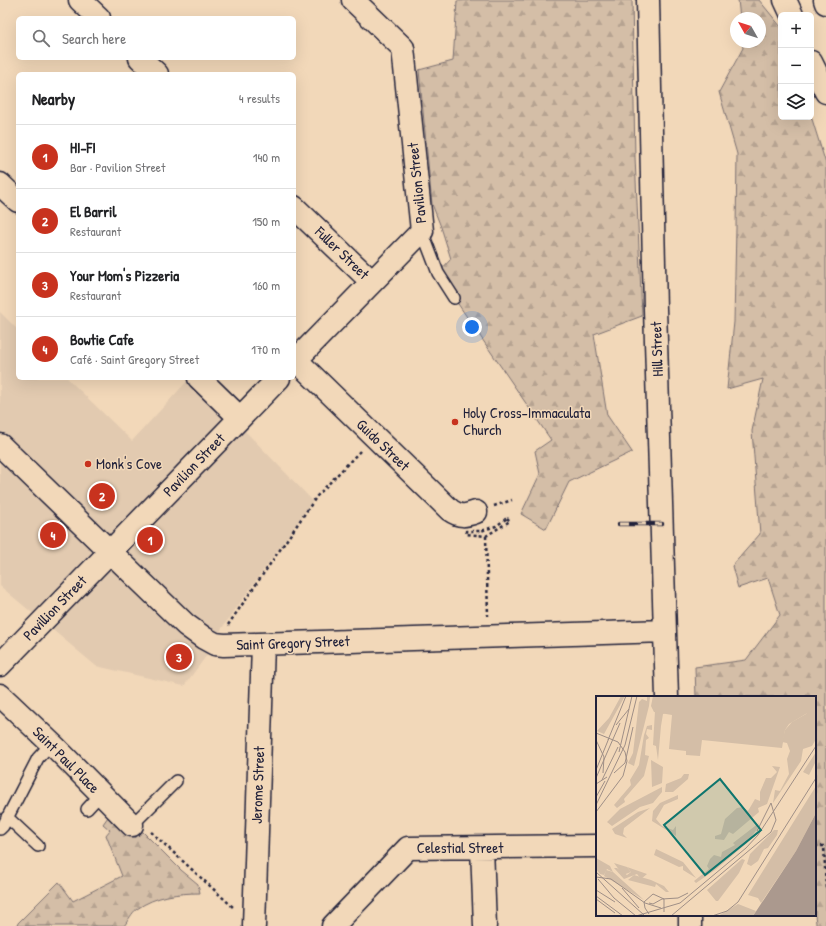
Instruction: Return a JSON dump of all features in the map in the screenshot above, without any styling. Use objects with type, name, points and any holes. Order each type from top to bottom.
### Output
[{"type":"main road","points":[[80,0],[97,16]]},
{"type":"main road","name":"Pavilion Street","points":[[296,360],[422,231],[403,48],[354,0]]},
{"type":"main road","name":"Hill Street","points":[[648,0],[667,696]]},
{"type":"main road","points":[[785,0],[791,12]]},
{"type":"main road","points":[[142,60],[155,72]]},
{"type":"main road","points":[[814,68],[826,92]]},
{"type":"main road","points":[[0,184],[16,199]]},
{"type":"main road","name":"Fuller Street","points":[[296,209],[372,282]]},
{"type":"main road","name":"Guido Street","points":[[296,362],[450,510],[456,514],[482,521]]},
{"type":"main road","points":[[201,380],[240,418]]},
{"type":"main road","name":"Pavilion Street","points":[[110,552],[277,380]]},
{"type":"main road","name":"Saint Gregory Street","points":[[0,446],[186,625],[215,644],[263,644],[665,631]]},
{"type":"main road","name":"Pavillion Street","points":[[0,665],[110,552]]},
{"type":"main road","name":"Jerome Street","points":[[254,926],[263,644]]},
{"type":"main road","name":"Saint Paul Place","points":[[0,695],[51,744],[94,802],[132,825]]},
{"type":"main road","name":"Celestial Street","points":[[333,926],[408,848],[596,846]]},
{"type":"main road","points":[[482,848],[485,926]]},
{"type":"lane","points":[[422,231],[438,273],[454,298]]},
{"type":"lane","points":[[0,829],[3,826],[38,758],[51,744]]},
{"type":"lane","points":[[132,825],[176,780]]},
{"type":"lane","points":[[7,817],[38,846]]},
{"type":"path","points":[[226,627],[317,496],[362,449]]},
{"type":"path","points":[[482,521],[496,526],[508,518],[510,520],[486,536],[488,619]]},
{"type":"path","points":[[132,825],[143,824],[236,910]]},
{"type":"path","points":[[816,846],[824,846],[826,889]]},
{"type":"shaded area","points":[[0,312],[16,328],[16,380],[69,380],[132,441],[188,380],[192,380],[240,418],[246,432],[313,501],[222,628],[215,644],[184,686],[96,666],[0,586]]},
{"type":"green space","points":[[632,0],[635,157],[642,316],[594,334],[607,415],[632,452],[569,482],[546,529],[521,514],[540,474],[535,451],[551,440],[438,273],[451,259],[432,204],[419,70],[453,61],[457,1]]},
{"type":"green space","points":[[738,0],[759,0],[778,23],[778,120],[812,120],[826,164],[826,926],[816,926],[815,916],[816,696],[696,696],[695,667],[746,660],[780,615],[768,578],[738,588],[732,566],[760,534],[752,431],[763,379],[727,389],[734,322],[737,154],[719,92],[743,48],[766,48],[766,12],[739,12]]},
{"type":"green space","points":[[110,814],[134,831],[143,832],[181,870],[198,884],[200,893],[167,896],[151,901],[135,910],[124,926],[17,926],[18,923],[59,882],[73,901],[122,876],[106,835],[110,830],[103,824]]},
{"type":"railway","points":[[619,524],[662,524]]},
{"type":"place","name":"Holy Cross–Immaculata Church","points":[[455,422]]},
{"type":"place","name":"Monk's Cove","points":[[88,464]]},
{"type":"place","name":"El Barril","points":[[102,496]]},
{"type":"place","name":"Bowtie Cafe","points":[[53,535]]},
{"type":"place","name":"HI-FI","points":[[150,540]]},
{"type":"place","name":"Your Mom's Pizzeria","points":[[179,657]]}]
